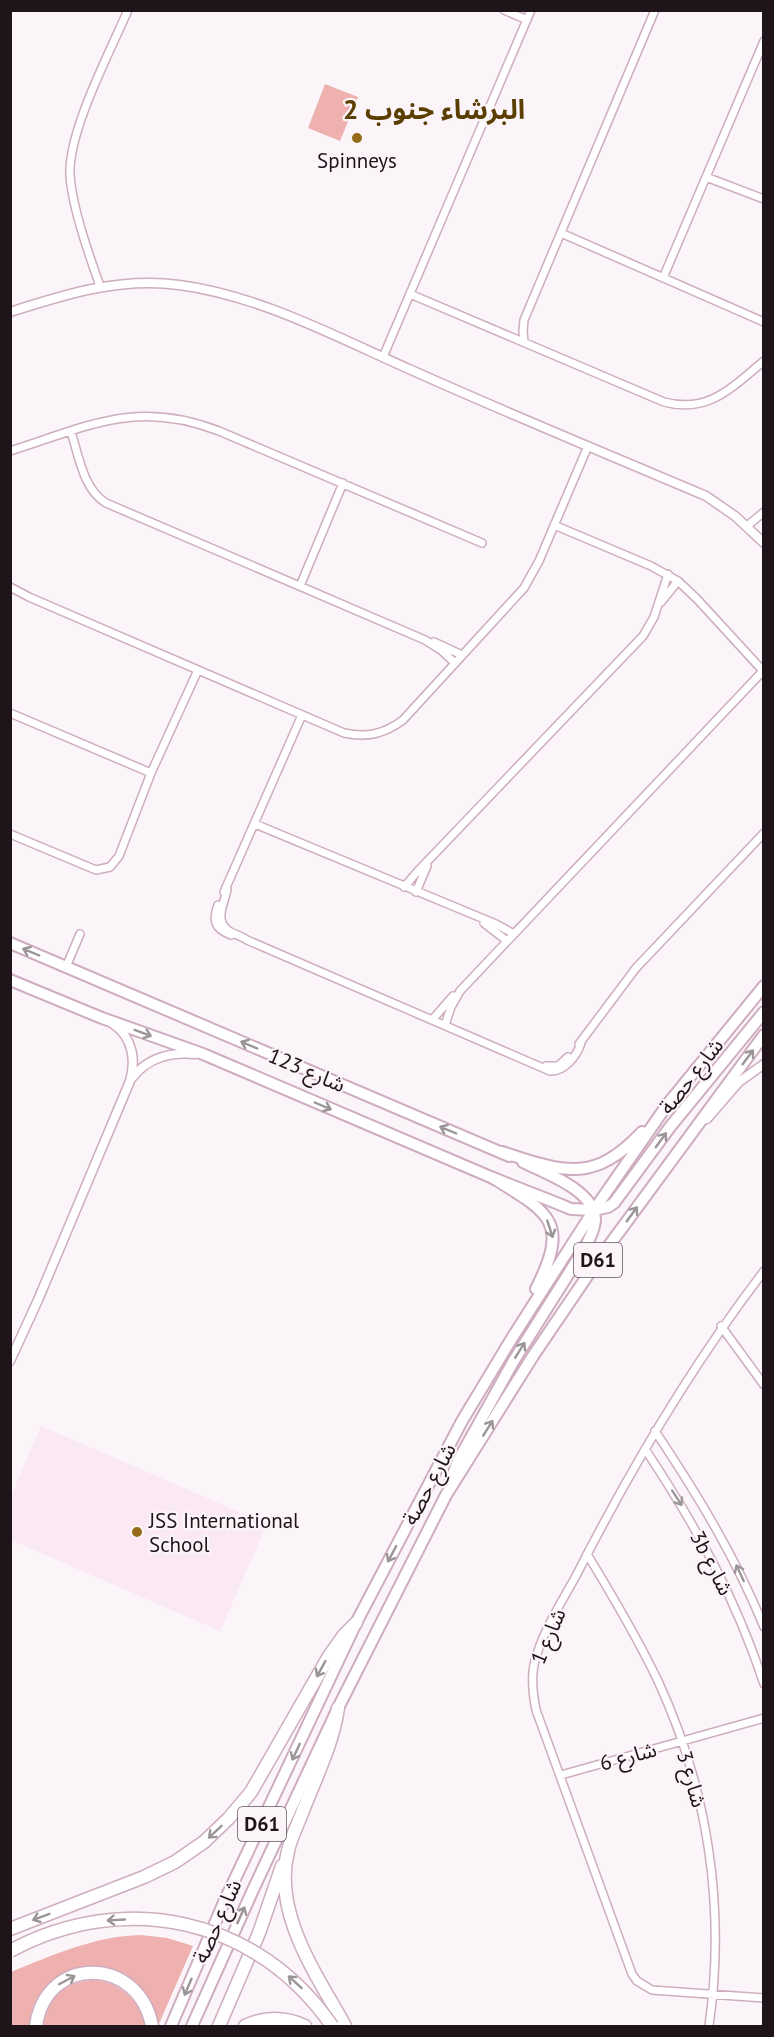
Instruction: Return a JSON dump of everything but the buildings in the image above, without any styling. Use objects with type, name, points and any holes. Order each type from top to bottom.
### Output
[{"type":"highway","points":[[10,1929],[144,1877],[190,1852],[217,1831],[250,1792],[328,1656],[356,1623]]},
{"type":"highway","points":[[219,2026],[259,1933],[328,1749],[338,1708]]},
{"type":"highway","points":[[288,1851],[285,1875],[287,1897],[298,1938],[345,2026]]},
{"type":"highway","points":[[10,1951],[51,1933],[100,1920],[138,1919],[175,1922],[221,1935],[257,1954],[300,1987],[332,2026]]},
{"type":"highway","points":[[36,2026],[42,2002],[52,1990],[72,1977],[97,1972],[119,1979],[133,1989],[148,2010],[152,2026]]},
{"type":"highway","points":[[245,2026],[275,2018],[305,2026]]},
{"type":"main road","name":"شارع 123","points":[[10,943],[502,1152],[569,1184],[594,1210]]},
{"type":"main road","name":"شارع 123","points":[[10,980],[102,1018],[202,1054],[492,1179],[571,1209],[594,1210]]},
{"type":"main road","name":"شارع حصة","points":[[171,2026],[225,1900],[356,1623],[462,1421],[594,1210],[667,1105],[764,986]]},
{"type":"main road","points":[[446,1495],[458,1461],[507,1372],[586,1246],[594,1227],[594,1210],[614,1203],[670,1127],[764,1012]]},
{"type":"main road","name":"شارع حصة","points":[[192,2026],[338,1708],[446,1495],[533,1356],[594,1266],[764,1035]]},
{"type":"main road","points":[[502,1152],[563,1170],[583,1169],[602,1164],[619,1154],[667,1105]]},
{"type":"main road","points":[[492,1179],[537,1206],[547,1219],[554,1242],[547,1268],[512,1338]]},
{"type":"street","points":[[100,286],[72,191],[71,157],[79,126],[128,10]]},
{"type":"street","points":[[504,10],[527,20]]},
{"type":"street","points":[[383,357],[531,10]]},
{"type":"street","points":[[524,342],[522,331],[524,320],[655,10]]},
{"type":"street","points":[[663,278],[762,51],[764,41]]},
{"type":"street","points":[[706,177],[764,199]]},
{"type":"street","points":[[561,233],[764,322]]},
{"type":"street","points":[[10,312],[65,294],[100,286],[125,284],[178,285],[237,297],[281,313],[706,496],[747,526],[764,543]]},
{"type":"street","points":[[410,294],[664,402],[676,405],[698,405],[710,401],[728,390],[764,361]]},
{"type":"street","points":[[508,335],[524,320]]},
{"type":"street","points":[[10,451],[120,418],[150,415],[180,418],[219,431],[482,543]]},
{"type":"street","points":[[71,432],[89,486],[99,499],[462,655]]},
{"type":"street","points":[[10,587],[344,733],[363,736],[381,733],[403,720],[524,588],[532,575],[588,446]]},
{"type":"street","points":[[300,586],[343,483]]},
{"type":"street","points":[[747,526],[764,512]]},
{"type":"street","points":[[432,1020],[763,672],[678,581],[668,574],[554,525]]},
{"type":"street","points":[[404,888],[635,644],[649,627],[668,574]]},
{"type":"street","points":[[658,607],[678,581]]},
{"type":"street","points":[[426,640],[455,663]]},
{"type":"street","points":[[10,834],[96,870],[110,867],[119,856],[152,773],[198,670]]},
{"type":"street","points":[[10,713],[152,773]]},
{"type":"street","points":[[302,715],[227,889],[220,912],[223,924],[231,932],[247,940],[550,1071],[560,1070],[566,1065],[636,968],[764,832]]},
{"type":"street","points":[[255,824],[404,888],[496,924],[514,934]]},
{"type":"street","points":[[417,892],[424,871],[434,856]]},
{"type":"street","points":[[477,918],[507,941]]},
{"type":"street","points":[[66,967],[80,934]]},
{"type":"street","points":[[445,1025],[460,991]]},
{"type":"street","points":[[10,1361],[130,1081],[134,1065],[131,1047],[117,1026],[102,1018]]},
{"type":"street","points":[[130,1081],[141,1069],[161,1057],[177,1053],[202,1054]]},
{"type":"street","points":[[692,1131],[718,1108],[739,1082],[764,1064]]},
{"type":"street","name":"شارع 1","points":[[764,1271],[722,1326],[645,1449],[544,1638],[534,1666],[533,1688],[536,1710],[632,1974],[637,1981],[652,1990],[764,1998]]},
{"type":"street","points":[[722,1326],[764,1385]]},
{"type":"street","name":"3b شارع","points":[[655,1431],[698,1495],[722,1537],[764,1627]]},
{"type":"street","name":"3b شارع","points":[[645,1449],[688,1516],[716,1567],[764,1684]]},
{"type":"street","name":"شارع 3","points":[[587,1554],[642,1649],[665,1698],[682,1741],[701,1808],[711,1864],[716,1921],[713,1994],[708,2026]]},
{"type":"street","name":"شارع 6","points":[[561,1775],[764,1718]]},
{"type":"shaded area","points":[[325,84],[358,97],[340,141],[308,128]]},
{"type":"shaded area","name":"JSS International School","points":[[41,1426],[267,1524],[220,1631],[11,1540],[11,1496]]},
{"type":"shaded area","points":[[141,1935],[167,1938],[193,1946],[158,2026],[149,2000],[134,1982],[114,1971],[92,1968],[70,1971],[50,1982],[36,2000],[29,2026],[11,2026],[11,1972],[58,1953],[91,1943]]},
{"type":"shaded area","points":[[96,1980],[114,1985],[128,1995],[139,2009],[146,2026],[41,2026],[54,1999],[66,1987]]},
{"type":"place","name":"Spinneys","points":[[357,138]]},
{"type":"place","name":"JSS International School","points":[[137,1532]]},
{"type":"district","name":"البرشاء جنوب 2","points":[[434,109]]}]
